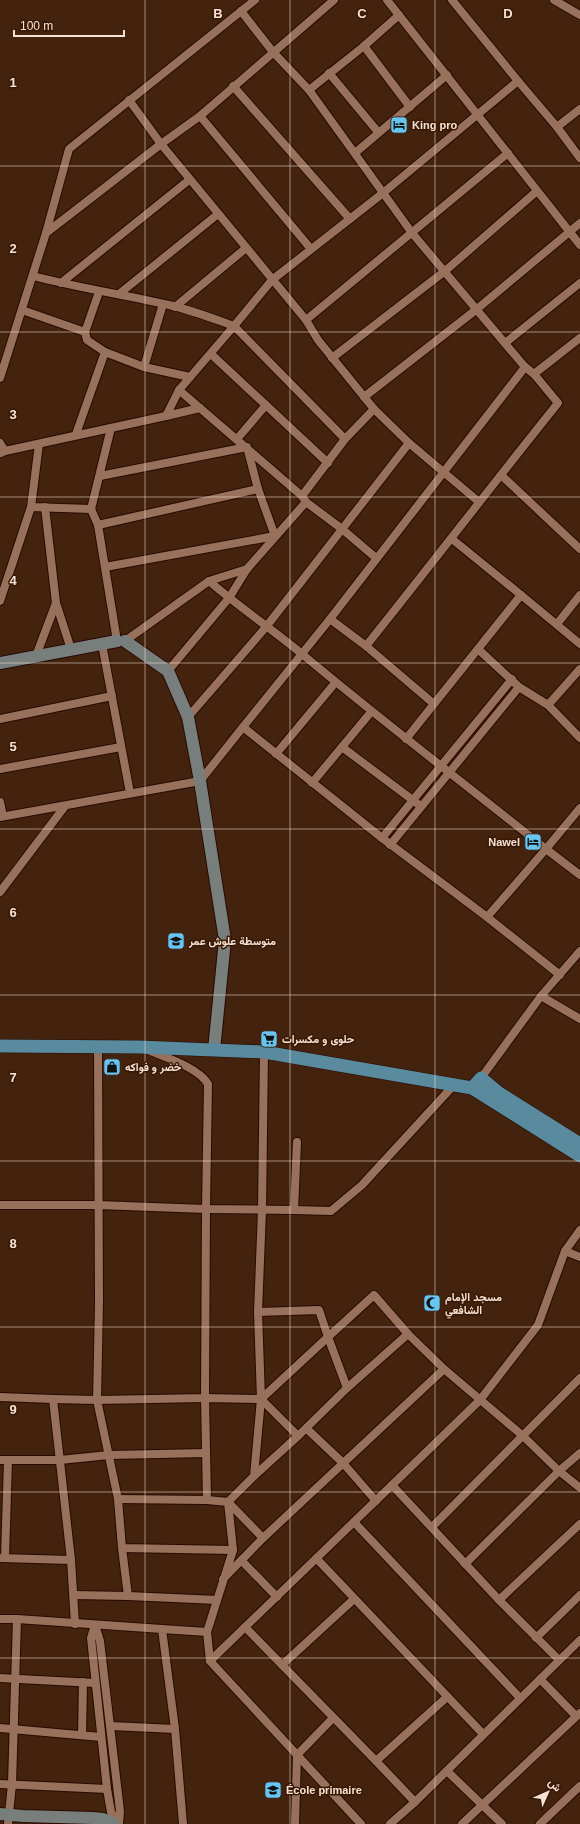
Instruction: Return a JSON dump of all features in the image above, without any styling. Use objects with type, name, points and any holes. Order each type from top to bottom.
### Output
[{"type":"main road","points":[[0,1046],[140,1047],[264,1052],[453,1086],[472,1088],[580,1156]]},
{"type":"main road","points":[[472,1088],[481,1078],[499,1093],[580,1144]]},
{"type":"street","points":[[0,378],[46,233],[69,149],[254,0]]},
{"type":"street","points":[[46,233],[161,144],[200,116],[334,0]]},
{"type":"street","points":[[387,0],[580,245]]},
{"type":"street","points":[[452,0],[557,127],[580,158]]},
{"type":"street","points":[[554,0],[580,15]]},
{"type":"street","points":[[241,11],[273,52],[309,90],[412,233],[525,367],[534,374],[558,403],[366,646]]},
{"type":"street","points":[[309,90],[364,46],[399,15]]},
{"type":"street","points":[[364,46],[410,106]]},
{"type":"street","points":[[329,73],[378,132]]},
{"type":"street","points":[[355,152],[447,75]]},
{"type":"street","points":[[166,416],[179,390],[272,280],[383,193],[518,81]]},
{"type":"street","points":[[233,86],[350,219]]},
{"type":"street","points":[[129,100],[161,144],[306,320],[318,340],[374,409],[409,443],[479,502]]},
{"type":"street","points":[[557,127],[580,109]]},
{"type":"street","points":[[200,116],[311,249]]},
{"type":"street","points":[[306,320],[508,153]]},
{"type":"street","points":[[61,283],[190,180]]},
{"type":"street","points":[[332,358],[445,271],[537,191]]},
{"type":"street","points":[[119,294],[218,214]]},
{"type":"street","points":[[364,397],[477,309],[580,223]]},
{"type":"street","points":[[175,307],[246,248]]},
{"type":"street","points":[[33,276],[99,292],[119,294],[163,304],[234,326],[345,439]]},
{"type":"street","points":[[505,343],[580,283]]},
{"type":"street","points":[[99,292],[85,332],[87,340],[105,352],[144,367],[190,377]]},
{"type":"street","points":[[144,367],[163,304]]},
{"type":"street","points":[[22,310],[85,332]]},
{"type":"street","points":[[534,374],[580,338]]},
{"type":"street","points":[[76,434],[105,352]]},
{"type":"street","points":[[211,354],[328,463]]},
{"type":"street","points":[[0,802],[2,817],[200,781],[330,619],[525,367]]},
{"type":"street","points":[[179,390],[247,447],[304,499],[376,558]]},
{"type":"street","points":[[237,439],[266,405]]},
{"type":"street","points":[[0,442],[2,452],[76,434],[111,428],[200,408]]},
{"type":"street","points":[[168,671],[229,598],[247,569],[276,536],[304,499],[345,439],[374,409]]},
{"type":"street","points":[[111,428],[91,509],[98,525],[105,567],[121,641],[168,671],[188,717],[200,781],[225,940],[214,1050]]},
{"type":"street","points":[[188,717],[266,627],[409,443]]},
{"type":"street","points":[[0,601],[31,507],[39,444]]},
{"type":"street","points":[[100,476],[247,447]]},
{"type":"street","points":[[247,447],[258,489],[276,536]]},
{"type":"street","points":[[501,475],[580,549]]},
{"type":"street","points":[[98,525],[258,489]]},
{"type":"street","points":[[31,507],[91,509]]},
{"type":"street","points":[[45,507],[56,603],[71,649]]},
{"type":"street","points":[[105,567],[276,536]]},
{"type":"street","points":[[452,539],[521,594],[580,644]]},
{"type":"street","points":[[0,662],[121,641],[209,581],[247,569]]},
{"type":"street","points":[[209,581],[371,712],[450,772],[580,875]]},
{"type":"street","points":[[406,739],[521,594]]},
{"type":"street","points":[[557,624],[580,595]]},
{"type":"street","points":[[36,656],[56,603]]},
{"type":"street","points":[[330,619],[366,646],[434,704]]},
{"type":"street","points":[[102,644],[130,793]]},
{"type":"street","points":[[478,649],[519,687],[548,705],[580,738]]},
{"type":"street","points":[[548,705],[579,672]]},
{"type":"street","points":[[382,838],[512,679]]},
{"type":"street","points":[[276,754],[335,683]]},
{"type":"street","points":[[390,845],[519,687]]},
{"type":"street","points":[[0,718],[112,696]]},
{"type":"street","points":[[312,783],[371,712]]},
{"type":"street","points":[[243,727],[390,845],[487,917],[560,975]]},
{"type":"street","points":[[0,769],[121,747]]},
{"type":"street","points":[[342,747],[422,807]]},
{"type":"street","points":[[0,892],[65,806]]},
{"type":"street","points":[[487,917],[580,808]]},
{"type":"street","points":[[481,1078],[541,996],[580,951]]},
{"type":"street","points":[[541,996],[580,1019]]},
{"type":"street","points":[[98,1047],[99,1302],[97,1400],[118,1500],[128,1596]]},
{"type":"street","points":[[140,1047],[175,1061],[202,1076],[208,1084],[205,1398],[207,1500]]},
{"type":"street","points":[[254,1476],[261,1399],[258,1312],[262,1210],[264,1052]]},
{"type":"street","points":[[0,1206],[98,1205],[331,1212],[362,1185],[453,1086]]},
{"type":"street","points":[[294,1210],[297,1142]]},
{"type":"street","points":[[210,1661],[480,1400],[538,1325],[565,1251],[580,1230]]},
{"type":"street","points":[[565,1251],[580,1257]]},
{"type":"street","points":[[0,1397],[97,1400],[205,1398],[261,1399],[374,1296],[408,1334],[444,1369],[523,1436],[559,1471],[580,1488]]},
{"type":"street","points":[[258,1312],[319,1310],[347,1388]]},
{"type":"street","points":[[228,1502],[254,1476],[307,1429],[347,1388],[408,1334]]},
{"type":"street","points":[[223,1579],[263,1538],[444,1369]]},
{"type":"street","points":[[432,1527],[580,1378]]},
{"type":"street","points":[[54,1399],[71,1560],[75,1624]]},
{"type":"street","points":[[261,1399],[298,1436]]},
{"type":"street","points":[[307,1429],[343,1463],[376,1500]]},
{"type":"street","points":[[71,1560],[3,1558],[4,1460],[60,1460],[109,1455],[206,1453]]},
{"type":"street","points":[[465,1564],[559,1471],[580,1453]]},
{"type":"street","points":[[392,1485],[499,1600],[559,1660]]},
{"type":"street","points":[[118,1500],[207,1500],[228,1502],[263,1538]]},
{"type":"street","points":[[228,1502],[233,1550],[207,1632],[210,1661],[361,1824]]},
{"type":"street","points":[[354,1522],[520,1698]]},
{"type":"street","points":[[499,1600],[580,1524]]},
{"type":"street","points":[[122,1548],[233,1550]]},
{"type":"street","points":[[317,1559],[483,1734]]},
{"type":"street","points":[[242,1561],[277,1597]]},
{"type":"street","points":[[74,1595],[217,1600]]},
{"type":"street","points":[[536,1638],[580,1595]]},
{"type":"street","points":[[282,1665],[354,1598]]},
{"type":"street","points":[[0,1619],[207,1632]]},
{"type":"street","points":[[17,1619],[12,1784],[6,1817],[93,1818],[103,1819],[114,1824]]},
{"type":"street","points":[[95,1626],[91,1638],[107,1789],[111,1812],[118,1824]]},
{"type":"street","points":[[95,1626],[100,1641],[111,1726],[120,1811],[118,1824]]},
{"type":"street","points":[[245,1627],[415,1802]]},
{"type":"street","points":[[162,1629],[175,1729],[182,1824]]},
{"type":"street","points":[[390,1824],[415,1802],[580,1640]]},
{"type":"street","points":[[0,1678],[95,1682]]},
{"type":"street","points":[[462,1824],[578,1715],[540,1679]]},
{"type":"street","points":[[82,1735],[83,1682]]},
{"type":"street","points":[[376,1761],[447,1696]]},
{"type":"street","points":[[295,1824],[297,1755],[333,1718]]},
{"type":"street","points":[[111,1726],[175,1729]]},
{"type":"street","points":[[0,1728],[14,1728],[101,1737]]},
{"type":"street","points":[[447,1770],[502,1824]]},
{"type":"street","points":[[0,1784],[107,1789]]},
{"type":"street","points":[[540,1824],[580,1786]]},
{"type":"place","name":"King pro","points":[[399,125]]},
{"type":"place","name":"Nawel","points":[[533,842]]},
{"type":"place","name":"متوسطة علوش عمر","points":[[176,941]]},
{"type":"place","name":"حلوى و مكسرات","points":[[269,1039]]},
{"type":"place","name":"خضر و فواكه","points":[[112,1067]]},
{"type":"place","name":"مسجد الإمام الشافعي","points":[[432,1303]]},
{"type":"place","name":"École primaire","points":[[273,1790]]}]
